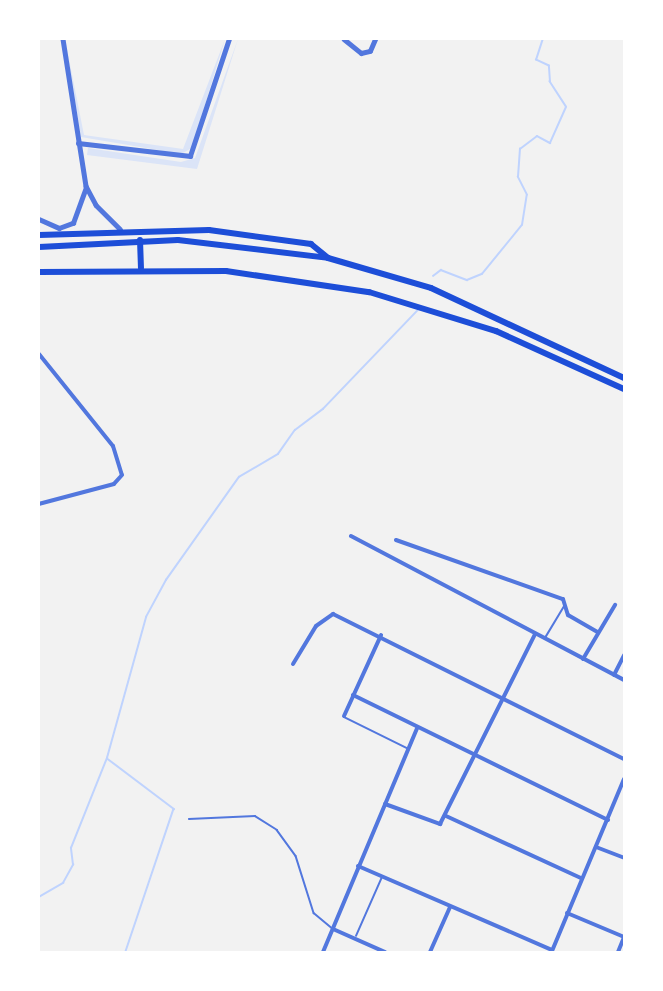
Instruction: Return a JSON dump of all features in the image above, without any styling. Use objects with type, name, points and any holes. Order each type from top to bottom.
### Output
[{"type":"highway","points":[[39,236],[120,229],[282,238],[311,244],[328,258]]},
{"type":"highway","points":[[140,240],[141,268]]},
{"type":"highway","points":[[39,248],[140,240],[268,247],[328,258],[431,288],[624,378]]},
{"type":"highway","points":[[39,272],[141,268],[226,271],[369,292],[496,331],[624,389]]},
{"type":"street","points":[[63,39],[86,186],[101,212],[120,229]]},
{"type":"street","points":[[78,143],[190,156],[229,39]]},
{"type":"street","points":[[345,39],[366,53],[375,39]]},
{"type":"street","points":[[39,219],[59,228],[73,223],[86,186]]},
{"type":"street","points":[[39,354],[113,446],[122,475],[114,484],[39,504]]},
{"type":"street","points":[[351,536],[624,680]]},
{"type":"street","points":[[396,540],[562,598],[568,615],[597,632]]},
{"type":"street","points":[[583,659],[615,605]]},
{"type":"street","points":[[292,664],[327,614],[381,635],[624,759]]},
{"type":"street","points":[[385,804],[436,825],[445,816],[535,634]]},
{"type":"street","points":[[344,716],[381,635]]},
{"type":"street","points":[[614,675],[624,655]]},
{"type":"street","points":[[353,695],[474,757],[608,819]]},
{"type":"street","points":[[323,952],[417,728]]},
{"type":"street","points":[[358,866],[552,951],[624,779]]},
{"type":"street","points":[[445,816],[581,878]]},
{"type":"street","points":[[596,847],[624,858]]},
{"type":"street","points":[[430,952],[450,907]]},
{"type":"street","points":[[567,913],[624,937],[618,952]]},
{"type":"street","points":[[333,929],[385,952]]},
{"type":"lane","points":[[545,639],[564,605]]},
{"type":"lane","points":[[344,716],[409,749]]},
{"type":"lane","points":[[189,819],[242,815],[277,830],[296,855],[314,913],[333,929]]},
{"type":"lane","points":[[354,939],[382,876]]},
{"type":"shaded area","points":[[65,39],[84,135],[183,149],[225,39],[192,148],[181,154],[81,137]]},
{"type":"shaded area","points":[[238,39],[197,169],[87,155],[88,148],[181,162],[195,158]]},
{"type":"waterway","points":[[433,276],[441,270],[467,280],[482,274],[522,225],[527,195],[518,177],[520,149],[537,136],[550,143],[566,107],[550,82],[549,66],[536,60],[543,39]]},
{"type":"waterway","points":[[39,897],[63,883],[73,865],[71,848],[107,758],[146,617],[166,580],[239,477],[278,454],[295,430],[323,409],[417,311]]},
{"type":"waterway","points":[[108,759],[174,809],[126,952]]}]
